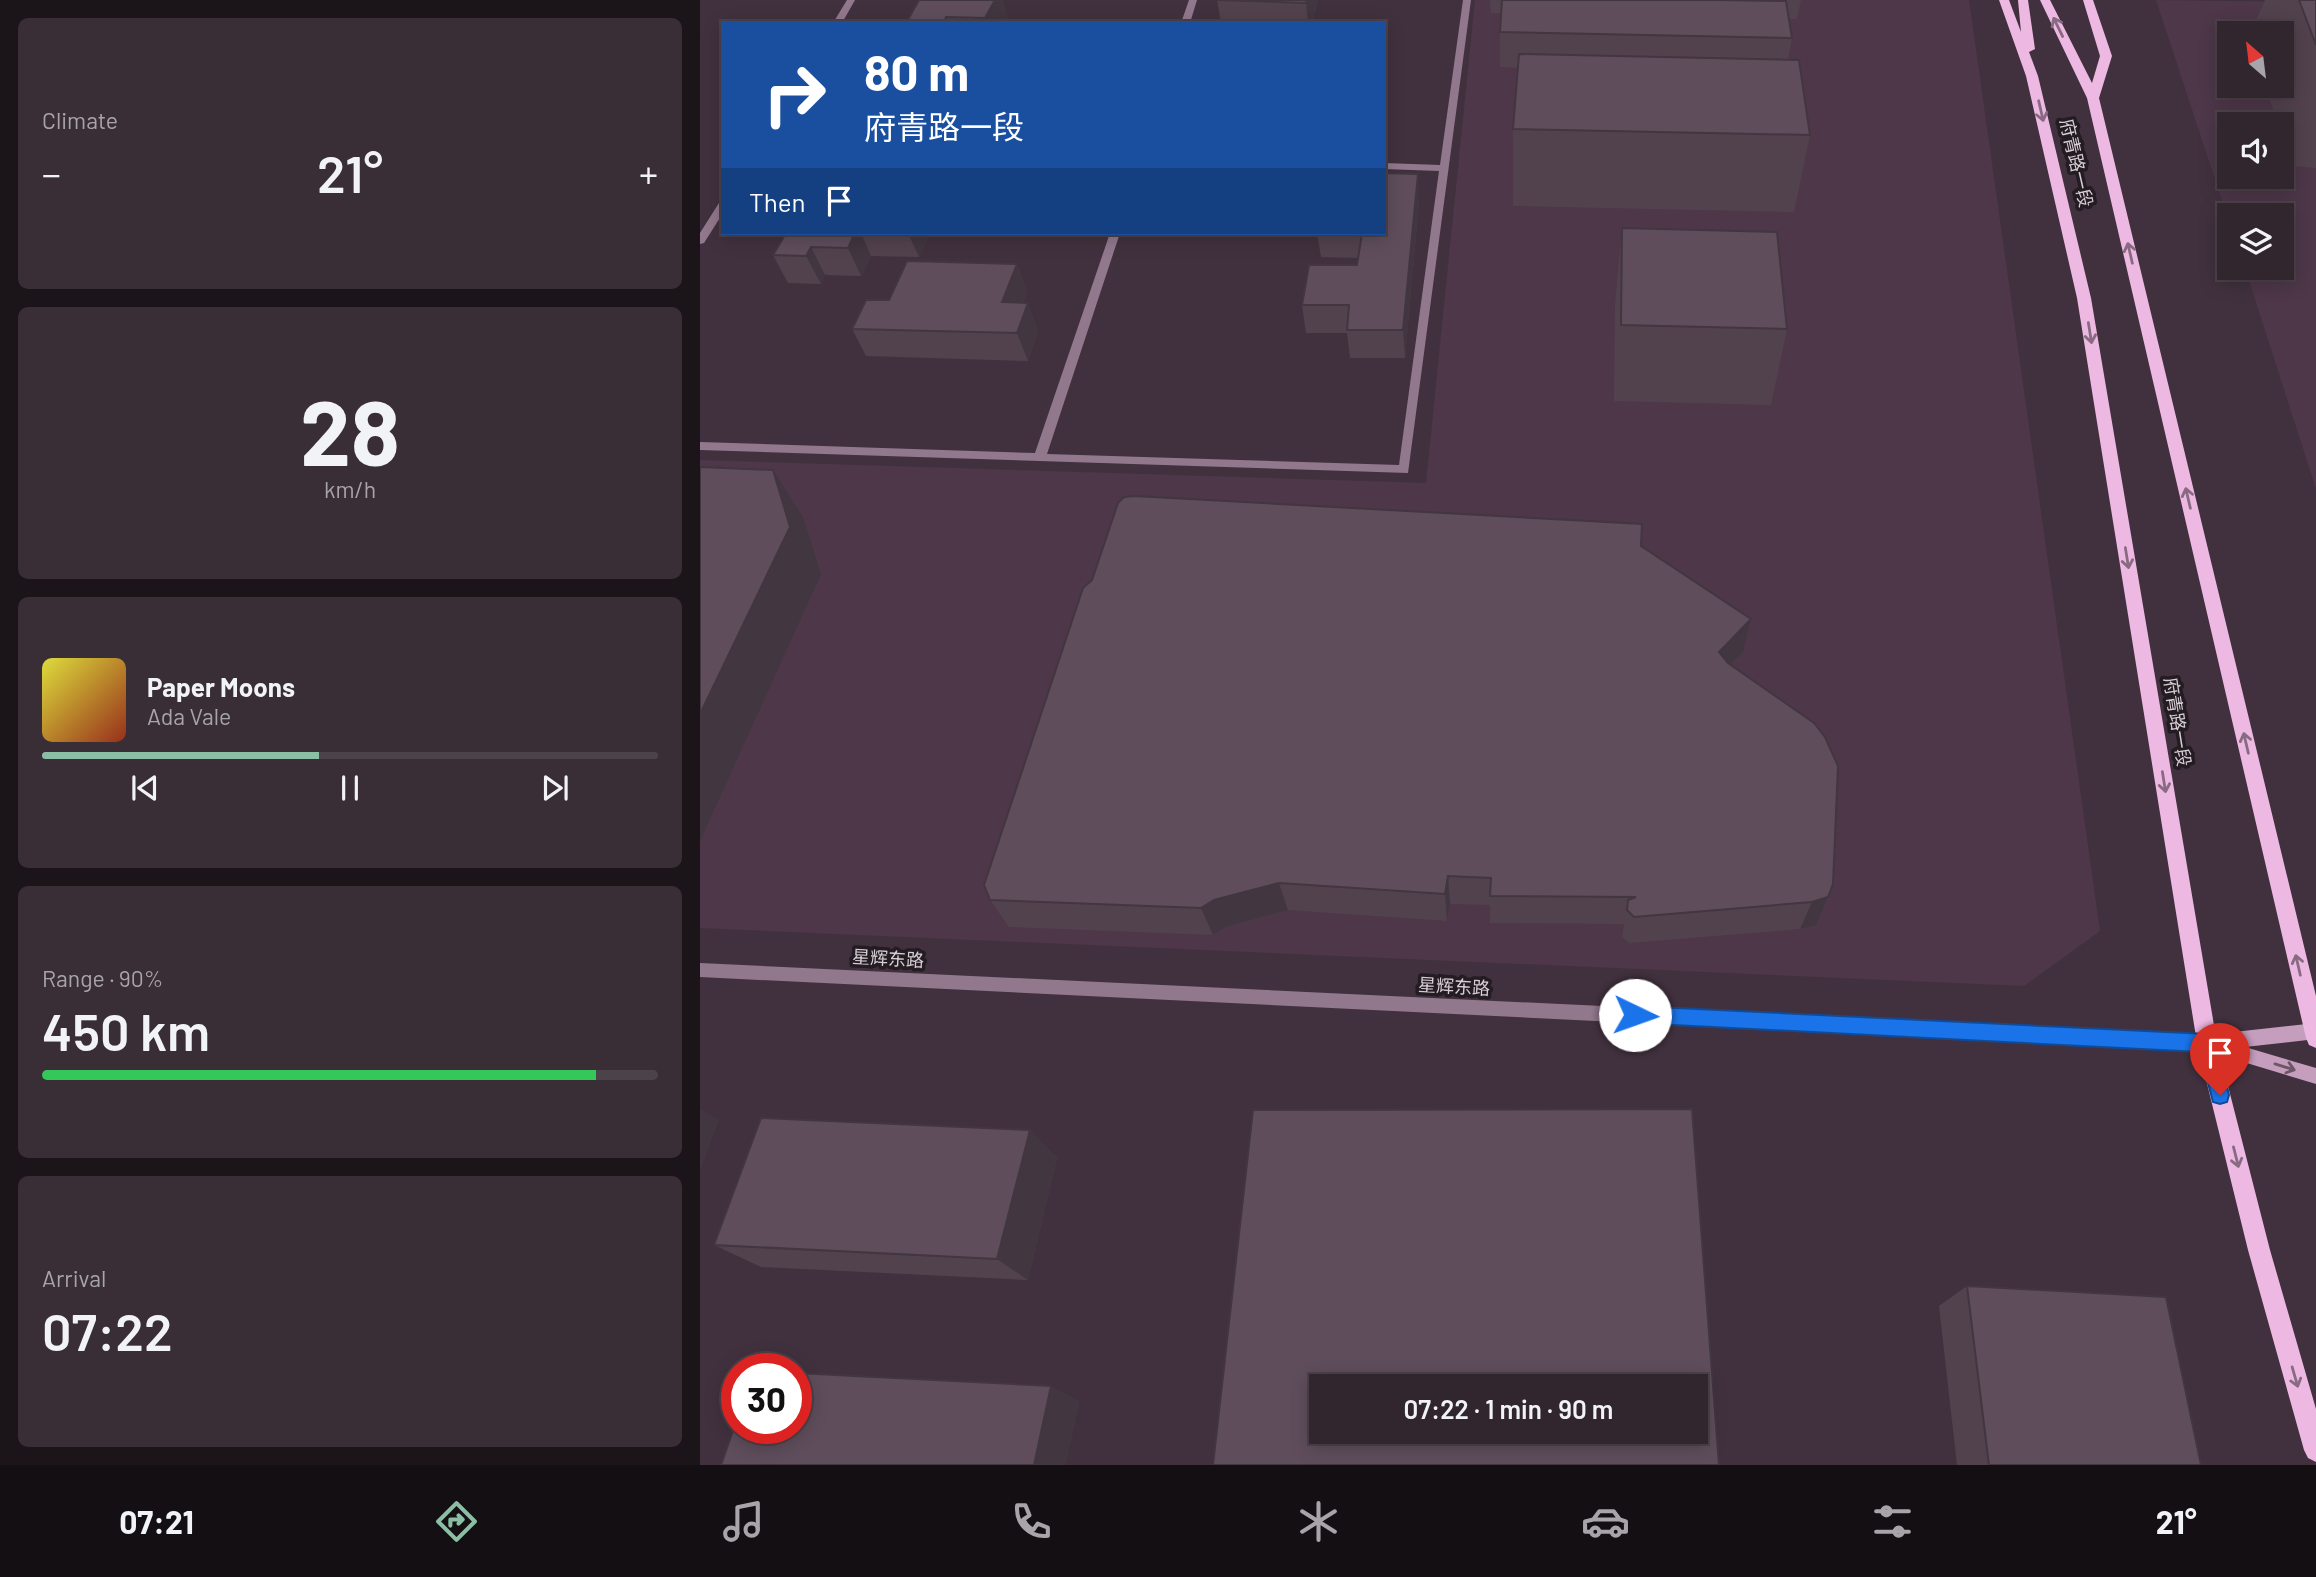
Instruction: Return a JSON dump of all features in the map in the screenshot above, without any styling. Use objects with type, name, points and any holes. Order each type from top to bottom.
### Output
[{"type":"main road","name":"府青路一段","points":[[2004,0],[2032,76],[2084,298],[2207,1043],[2259,1250],[2316,1450]]},
{"type":"main road","points":[[2023,0],[2032,76]]},
{"type":"main road","points":[[2045,0],[2093,98]]},
{"type":"main road","name":"府青路一段","points":[[2088,0],[2106,56],[2093,98],[2315,1033]]},
{"type":"main road","points":[[2207,1043],[2315,1033]]},
{"type":"main road","points":[[2207,1043],[2316,1076]]},
{"type":"street","points":[[837,21],[851,0]]},
{"type":"street","points":[[1186,21],[1193,0]]},
{"type":"street","points":[[700,446],[1404,470],[1467,0]]},
{"type":"street","points":[[1386,166],[1444,168]]},
{"type":"street","points":[[700,241],[721,208]]},
{"type":"street","points":[[1040,457],[1114,235]]},
{"type":"street","name":"星辉东路","points":[[700,970],[2207,1043]]},
{"type":"shaded area","points":[[1475,0],[1969,0],[2100,931],[2024,986],[700,928],[700,460],[1426,483]]},
{"type":"shaded area","points":[[2156,0],[2316,2],[2316,489],[2249,280],[2294,280],[2294,203],[2223,203],[2218,189],[2294,189],[2294,112],[2217,112],[2217,186]]},
{"type":"building","points":[[919,0],[995,0],[985,18],[946,17],[945,21],[907,21]]},
{"type":"building","points":[[1217,0],[1307,0],[1306,3]]},
{"type":"building","points":[[1502,0],[1786,1],[1792,38],[1500,32]]},
{"type":"building","points":[[2299,0],[2316,0],[2316,45]]},
{"type":"building","points":[[1519,54],[1799,60],[1810,135],[1513,129]]},
{"type":"building","points":[[1386,173],[1418,174],[1403,330],[1347,330],[1349,305],[1302,305],[1309,265],[1357,265],[1362,235],[1386,235]]},
{"type":"building","points":[[1622,228],[1777,232],[1787,329],[1621,325]]},
{"type":"building","points":[[785,235],[854,235],[848,248],[811,247],[806,256],[773,255]]},
{"type":"building","points":[[907,261],[1017,264],[1002,302],[1028,303],[1017,333],[852,329],[866,300],[889,300]]},
{"type":"building","points":[[700,467],[773,470],[790,527],[700,714]]},
{"type":"building","points":[[1124,497],[1642,524],[1641,546],[1751,619],[1719,652],[1728,663],[1814,723],[1825,737],[1838,766],[1833,884],[1828,897],[1812,902],[1634,917],[1627,910],[1628,900],[1636,897],[1490,896],[1491,878],[1448,876],[1445,894],[1279,883],[1214,900],[1201,908],[990,900],[984,885],[1083,588],[1092,580],[1118,503]]},
{"type":"building","points":[[1692,1109],[1719,1465],[1213,1465],[1253,1110]]},
{"type":"building","points":[[761,1118],[1030,1130],[997,1259],[714,1245]]},
{"type":"building","points":[[1967,1286],[2166,1297],[2201,1465],[1989,1465]]},
{"type":"building","points":[[812,1374],[1051,1386],[1034,1465],[721,1465],[728,1444],[812,1444]]},
{"type":"route","points":[[1635,1015],[2207,1043],[2220,1095]]}]
